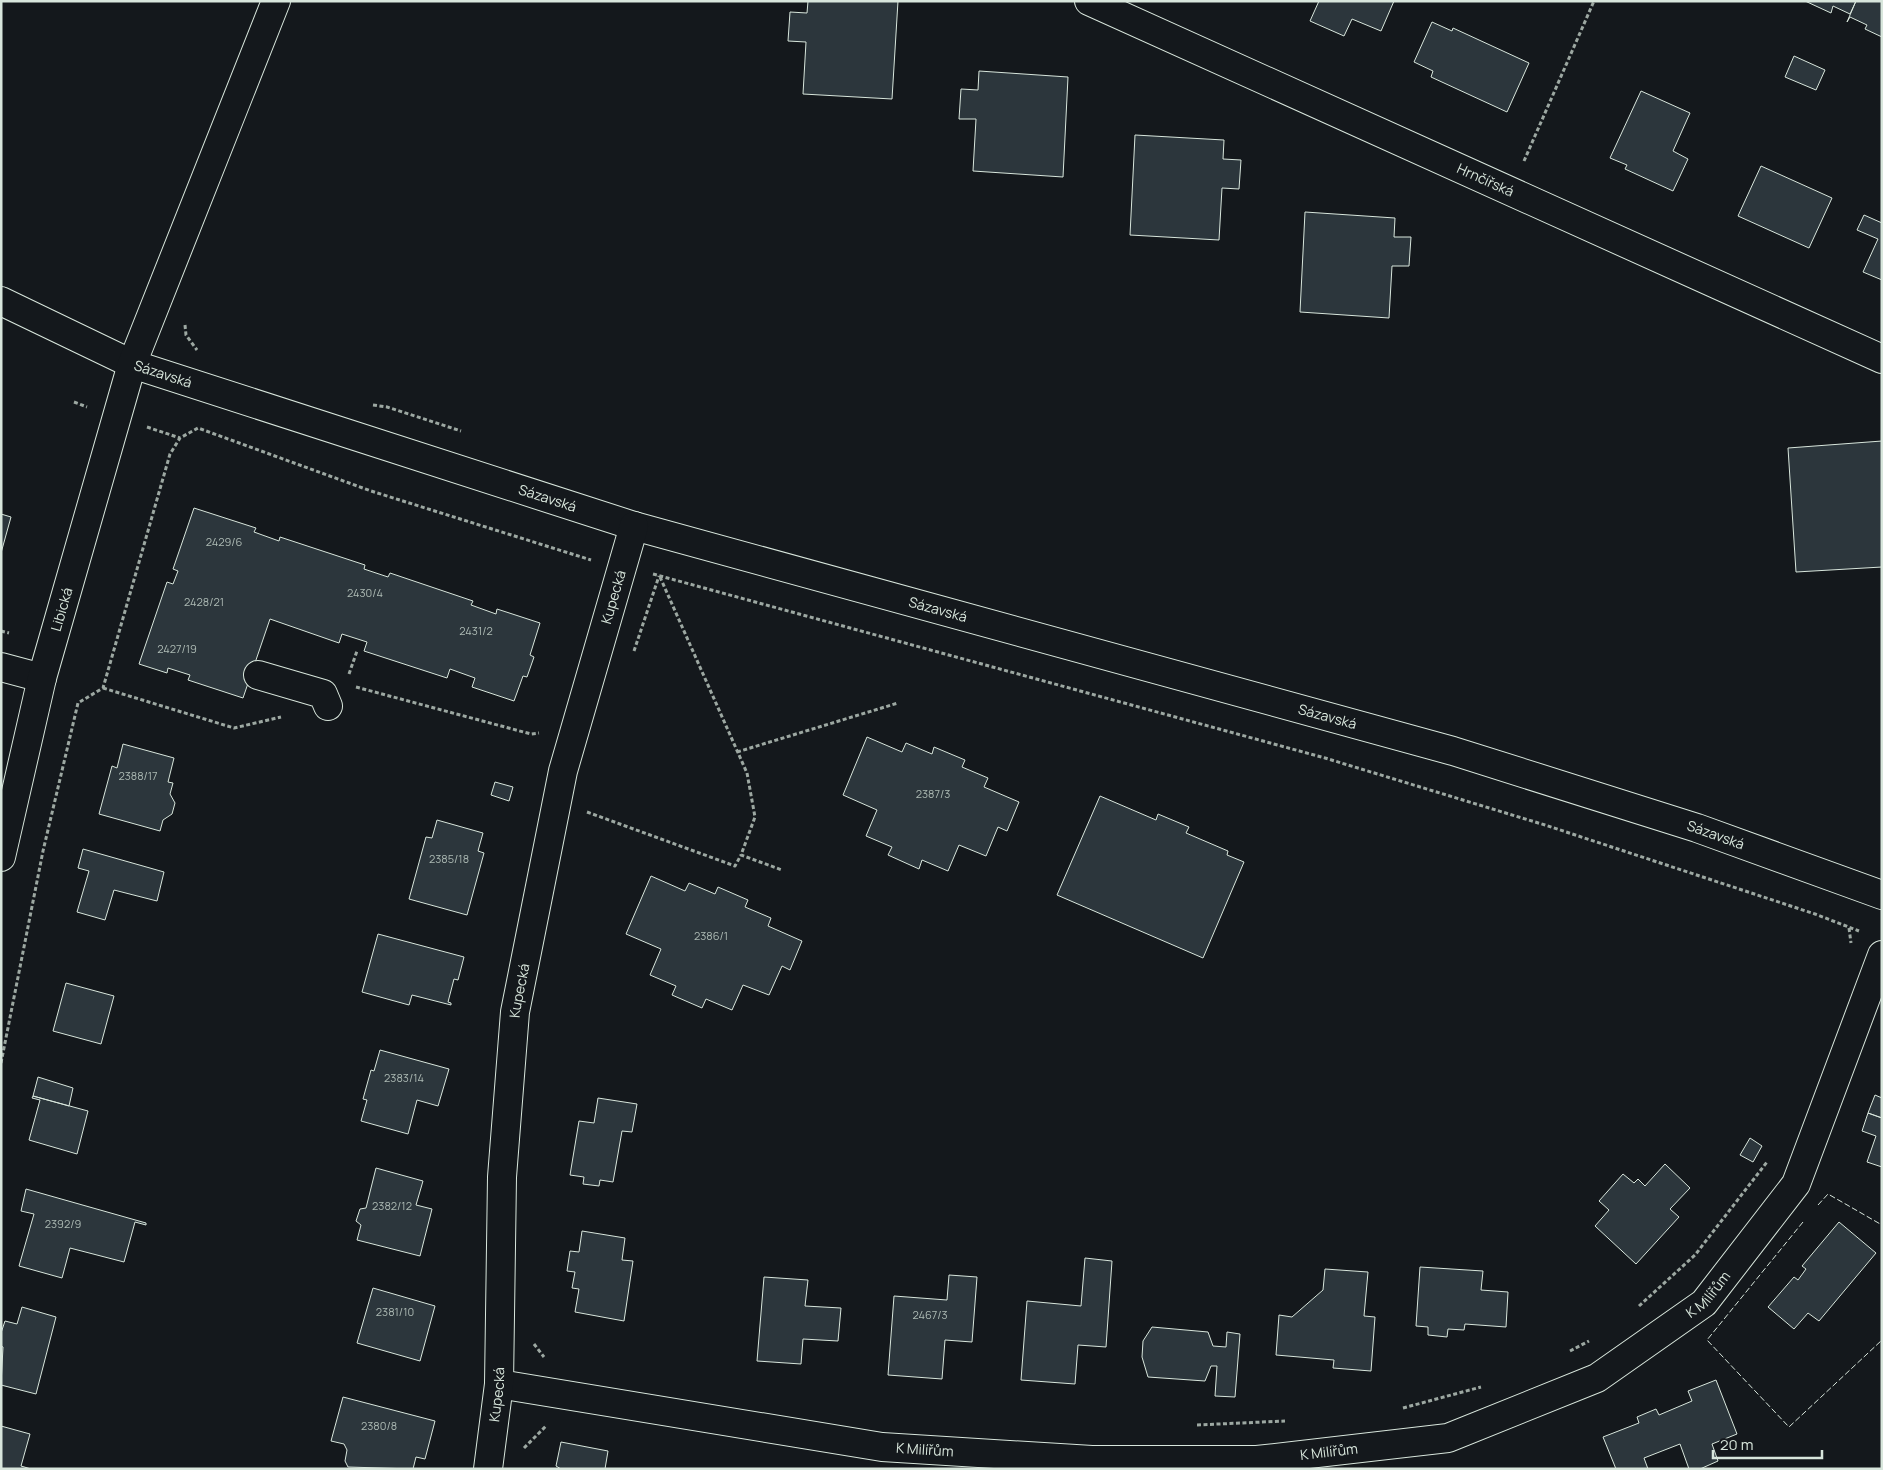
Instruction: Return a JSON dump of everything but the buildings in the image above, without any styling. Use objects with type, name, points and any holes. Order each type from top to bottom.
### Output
[{"type":"street","name":"Libická","points":[[1,857],[42,678],[132,364],[276,1]]},
{"type":"street","name":"Hrnčířská","points":[[1089,1],[1882,359]]},
{"type":"street","name":"Sázavská","points":[[1,301],[132,364],[634,526],[1453,751],[1697,828],[1882,895]]},
{"type":"street","name":"Kupecká","points":[[488,1469],[499,1384],[502,1177],[515,1012],[563,771],[634,526]]},
{"type":"street","points":[[1,667],[42,678]]},
{"type":"street","points":[[258,676],[323,694],[328,706]]},
{"type":"street","name":"K Milířům","points":[[499,1384],[880,1458],[1256,1464],[1448,1438],[1597,1378],[1704,1303],[1796,1184],[1882,955]]},
{"type":"path","points":[[1510,191],[1594,1]]},
{"type":"path","points":[[184,321],[186,335],[199,352]]},
{"type":"path","points":[[369,405],[387,407],[461,431]]},
{"type":"path","points":[[1,1063],[43,851],[78,703],[103,688],[170,454],[180,438],[198,428],[370,491],[593,560]]},
{"type":"path","points":[[586,811],[735,866],[755,817],[746,773],[738,752],[659,576],[1325,758],[1545,825],[1814,914],[1849,928],[1851,947]]},
{"type":"path","points":[[348,676],[357,651]]},
{"type":"path","points":[[355,686],[531,734],[543,733]]},
{"type":"path","points":[[103,688],[234,728],[328,706]]},
{"type":"path","points":[[738,752],[898,703]]},
{"type":"path","points":[[584,820],[588,804]]},
{"type":"path","points":[[741,855],[782,870]]},
{"type":"path","points":[[1637,1307],[1695,1255],[1772,1155]]},
{"type":"path","points":[[529,1339],[546,1360]]},
{"type":"path","points":[[1569,1352],[1592,1339]]},
{"type":"path","points":[[1394,1410],[1484,1386]]},
{"type":"path","points":[[1188,1425],[1291,1421]]},
{"type":"fence","points":[[1818,1205],[1828,1194],[1882,1225]]},
{"type":"fence","points":[[1803,1222],[1707,1340],[1789,1427],[1882,1340]]}]
